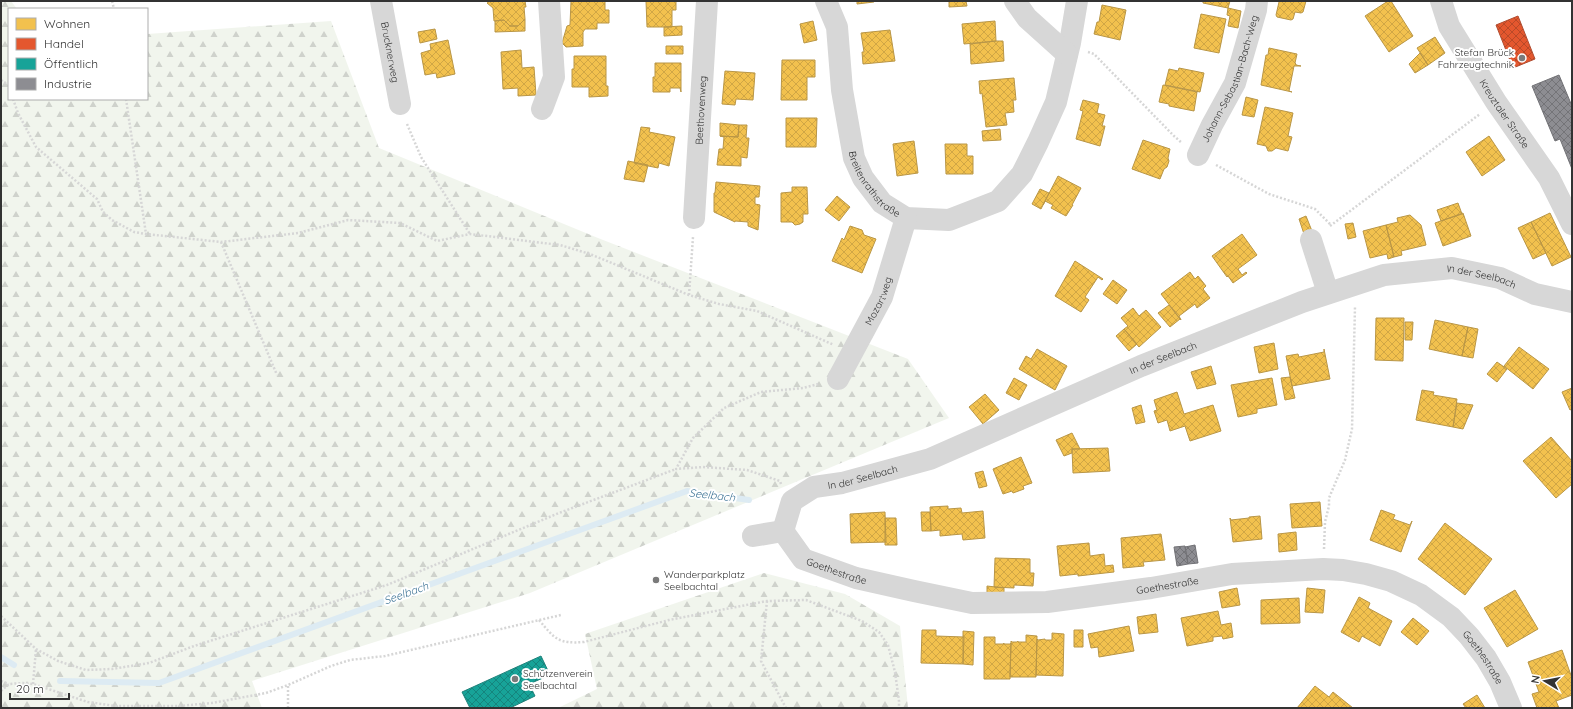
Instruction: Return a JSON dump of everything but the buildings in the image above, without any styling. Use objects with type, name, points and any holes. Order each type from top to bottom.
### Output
[{"type":"street","name":"Brucknerweg","points":[[381,1],[400,104]]},
{"type":"street","points":[[542,109],[554,77],[549,1]]},
{"type":"street","name":"Beethovenweg","points":[[694,218],[707,1]]},
{"type":"street","name":"Breitenrathstraße","points":[[826,1],[837,27],[842,90],[854,158],[863,178],[882,203],[906,218],[949,220],[998,201],[1022,174],[1056,102],[1077,1]]},
{"type":"street","points":[[1015,1],[1027,18],[1067,54]]},
{"type":"street","name":"Johann-Sebastian-Bach-Weg","points":[[1198,155],[1212,125],[1235,83],[1256,10],[1257,1]]},
{"type":"street","name":"Kreuztaler Straße","points":[[1441,1],[1449,26],[1496,102],[1549,178],[1572,224]]},
{"type":"street","name":"Mozartweg","points":[[838,379],[882,297],[906,218]]},
{"type":"street","points":[[1311,240],[1328,293]]},
{"type":"street","name":"In der Seelbach","points":[[792,501],[814,487],[842,483],[930,459],[1141,366],[1250,322],[1328,293],[1384,275],[1452,268],[1500,278],[1535,294],[1572,302]]},
{"type":"street","points":[[753,536],[783,531],[792,501]]},
{"type":"street","name":"Goethestraße","points":[[783,531],[803,559],[856,578],[972,602],[1047,602],[1151,588],[1232,574],[1323,569],[1342,570],[1366,574],[1391,581],[1421,595],[1450,617],[1469,636],[1486,658],[1500,682],[1511,708]]},
{"type":"path","points":[[1094,54],[1174,136],[1198,155],[1269,194],[1315,209],[1331,225]]},
{"type":"path","points":[[13,100],[18,113],[36,147],[97,199],[103,212],[112,220],[134,232],[221,242],[298,232],[348,220],[400,223],[437,241],[470,234],[560,245],[590,254],[688,295],[719,304],[757,311],[853,352]]},
{"type":"path","points":[[126,100],[146,234]]},
{"type":"path","points":[[1311,240],[1496,102]]},
{"type":"path","points":[[400,104],[410,134],[421,157],[470,234]]},
{"type":"path","points":[[688,295],[692,261],[694,218]]},
{"type":"path","points":[[221,242],[277,375]]},
{"type":"path","points":[[1324,538],[1328,498],[1345,460],[1352,429],[1356,284]]},
{"type":"path","points":[[676,469],[693,438],[724,408],[761,392],[803,388],[838,379]]},
{"type":"path","points":[[1,616],[36,649],[58,661],[86,670],[112,669],[149,663],[194,646],[387,586],[559,513],[676,469],[703,467],[747,470],[780,481],[792,501]]},
{"type":"path","points":[[538,620],[554,638],[562,642],[572,643],[584,642],[669,620],[767,601],[806,600],[862,621],[879,632],[888,645],[894,672],[899,708]]},
{"type":"path","points":[[767,601],[761,662],[786,708]]},
{"type":"path","points":[[1,681],[9,684],[34,684],[88,702],[115,706],[179,706],[212,703],[266,692],[288,685],[331,666],[350,660],[392,654],[561,615]]},
{"type":"path","points":[[34,684],[36,649]]},
{"type":"path","points":[[1,691],[9,684]]},
{"type":"path","points":[[288,685],[288,708]]},
{"type":"green space","points":[[1,1],[11,1],[16,8],[8,8],[8,100],[148,100],[148,34],[331,21],[379,148],[598,238],[908,359],[949,418],[530,593],[252,681],[262,708],[1,708]]},
{"type":"green space","points":[[764,573],[845,594],[900,626],[908,708],[558,708],[597,689],[585,634]]},
{"type":"waterway","name":"Seelbach","points":[[60,681],[159,683],[687,491],[749,500]]},
{"type":"waterway","name":"Seelbach","points":[[1,657],[14,665]]},
{"type":"place","name":"Stefan Brück Fahrzeugtechnik","points":[[1522,58]]},
{"type":"place","name":"Wanderparkplatz Seelbachtal","points":[[656,580]]},
{"type":"place","name":"Schützenverein Seelbachtal","points":[[515,679]]}]
